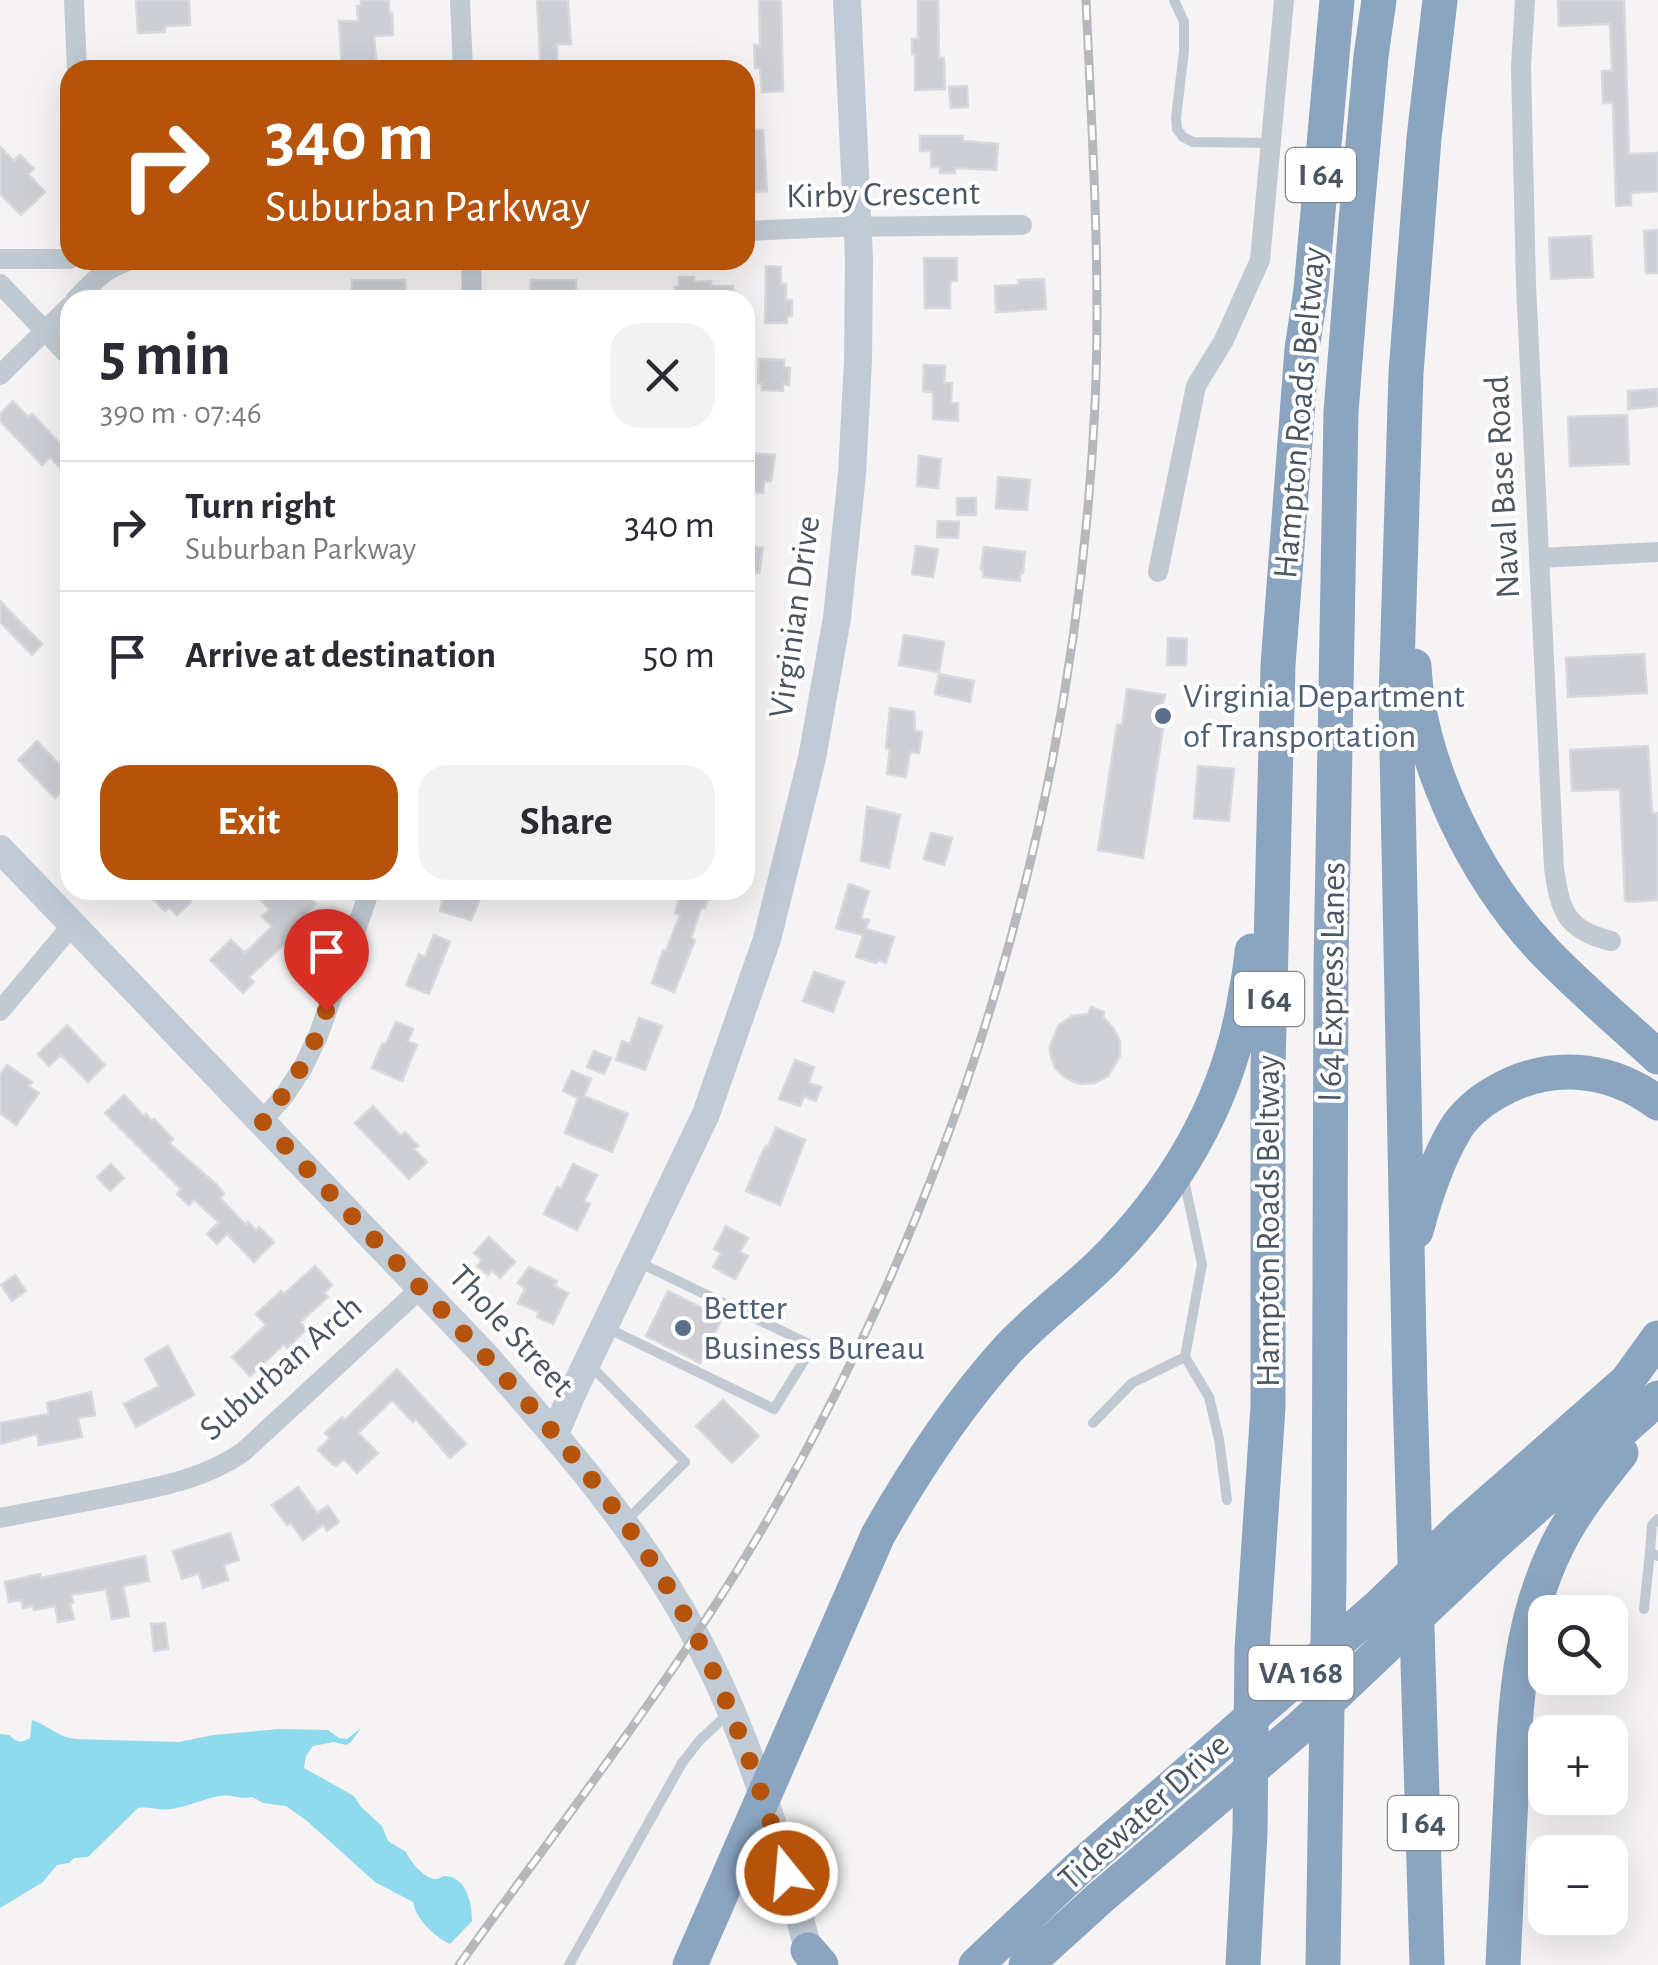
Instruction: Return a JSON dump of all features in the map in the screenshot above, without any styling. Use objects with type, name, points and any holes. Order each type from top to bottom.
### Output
[{"type":"highway","name":"Hampton Roads Beltway","points":[[1243,1965],[1250,1832],[1252,1649],[1268,1408],[1268,1068],[1278,664],[1302,349],[1311,290],[1337,0]]},
{"type":"highway","name":"I 64 Express Lanes","points":[[1323,1965],[1331,1005],[1341,412],[1379,0]]},
{"type":"highway","name":"I 64","points":[[1427,1965],[1396,700],[1412,287],[1440,0]]},
{"type":"highway","points":[[690,1965],[878,1535],[912,1476],[949,1421],[1012,1344],[1132,1232],[1181,1164],[1229,1067],[1252,963],[1259,700],[1282,423],[1302,349]]},
{"type":"highway","points":[[1403,452],[1415,688],[1426,739],[1456,818],[1478,861],[1534,940],[1658,1057]]},
{"type":"highway","points":[[1408,1266],[1435,1173],[1455,1130],[1485,1098],[1524,1079],[1573,1071],[1622,1081],[1658,1103]]},
{"type":"highway","points":[[1642,1390],[1658,1338]]},
{"type":"highway","name":"Tidewater Drive","points":[[976,1965],[1082,1865],[1377,1608],[1459,1529],[1642,1390]]},
{"type":"highway","name":"Tidewater Drive","points":[[1026,1965],[1302,1726],[1494,1544],[1642,1390]]},
{"type":"highway","points":[[1504,1965],[1513,1746],[1526,1634],[1538,1592],[1568,1524],[1598,1481],[1658,1412]]},
{"type":"street","points":[[74,0],[77,60]]},
{"type":"street","points":[[460,0],[462,60]]},
{"type":"street","name":"Virginian Drive","points":[[555,1434],[706,1114],[766,939],[812,758],[837,618],[852,474],[858,362],[858,226],[847,0]]},
{"type":"street","points":[[1158,572],[1196,386],[1224,340],[1260,260],[1284,0]]},
{"type":"street","name":"Naval Base Road","points":[[1525,0],[1521,67],[1524,217],[1554,868],[1559,901],[1566,914],[1590,934],[1611,941]]},
{"type":"street","name":"Kirby Crescent","points":[[755,231],[1022,225]]},
{"type":"street","points":[[0,258],[60,260]]},
{"type":"street","points":[[88,290],[107,270]]},
{"type":"street","points":[[0,284],[60,347]]},
{"type":"street","points":[[0,375],[60,317]]},
{"type":"street","points":[[1539,558],[1658,552]]},
{"type":"street","name":"Thole Street","points":[[0,848],[482,1352],[555,1434],[624,1524],[695,1635],[730,1713],[756,1773],[814,1960]]},
{"type":"street","points":[[262,1121],[284,1096],[318,1036],[366,900]]},
{"type":"street","points":[[0,1011],[73,924]]},
{"type":"street","name":"Suburban Arch","points":[[0,1518],[170,1485],[227,1463],[421,1288]]},
{"type":"lane","points":[[1174,0],[1184,22],[1177,129],[1192,142],[1269,143]]},
{"type":"lane","points":[[1181,1164],[1202,1264],[1185,1357],[1210,1396],[1227,1500]]},
{"type":"lane","points":[[604,1326],[774,1409],[813,1346],[636,1261]]},
{"type":"lane","points":[[1092,1423],[1132,1383],[1185,1357]]},
{"type":"lane","points":[[587,1362],[684,1462],[624,1524]]},
{"type":"lane","points":[[1644,1609],[1654,1554],[1652,1525],[1658,1519]]},
{"type":"lane","points":[[569,1965],[682,1763],[730,1713]]},
{"type":"water","points":[[32,1720],[75,1739],[179,1742],[280,1729],[328,1730],[347,1739],[361,1728],[346,1745],[334,1742],[313,1746],[304,1768],[354,1796],[382,1826],[388,1841],[406,1852],[422,1873],[458,1881],[469,1899],[472,1921],[450,1944],[427,1927],[413,1902],[375,1882],[286,1806],[252,1797],[224,1796],[171,1809],[138,1808],[88,1857],[57,1865],[43,1882],[0,1908],[0,1734],[27,1740]]},
{"type":"building","points":[[136,0],[189,0],[190,25],[165,26],[165,32],[138,33]]},
{"type":"building","points":[[361,0],[389,0],[393,35],[374,36],[376,60],[341,60],[339,21],[358,21],[357,6],[361,6]]},
{"type":"building","points":[[537,0],[568,0],[571,44],[557,44],[557,60],[540,60]]},
{"type":"building","points":[[759,0],[780,0],[783,91],[762,92],[754,45],[760,45]]},
{"type":"building","points":[[918,0],[938,0],[939,58],[944,58],[945,89],[915,90],[912,39],[918,39]]},
{"type":"building","points":[[1558,0],[1624,0],[1629,154],[1658,153],[1658,191],[1631,193],[1631,205],[1616,206],[1613,103],[1603,103],[1602,71],[1612,71],[1610,24],[1559,26]]},
{"type":"building","points":[[967,86],[968,107],[951,108],[949,87]]},
{"type":"building","points":[[755,130],[763,130],[767,191],[755,192]]},
{"type":"building","points":[[920,136],[963,136],[963,141],[998,144],[996,170],[955,168],[955,173],[940,173],[940,167],[931,167],[931,151],[920,151]]},
{"type":"building","points":[[0,147],[14,161],[20,155],[34,169],[28,174],[45,192],[21,215],[0,194]]},
{"type":"building","points":[[1658,230],[1658,273],[1646,273],[1644,231]]},
{"type":"building","points":[[1591,236],[1593,277],[1551,279],[1549,238]]},
{"type":"building","points":[[924,258],[957,258],[957,281],[950,281],[950,308],[925,308]]},
{"type":"building","points":[[766,266],[781,267],[786,300],[792,300],[792,316],[787,316],[787,323],[765,323]]},
{"type":"building","points":[[679,277],[694,277],[694,282],[711,281],[711,286],[733,286],[733,290],[675,290]]},
{"type":"building","points":[[1044,279],[1046,309],[996,312],[995,286]]},
{"type":"building","points":[[352,280],[405,280],[406,290],[352,290]]},
{"type":"building","points":[[531,280],[576,280],[576,290],[530,290]]},
{"type":"building","points":[[759,359],[784,360],[784,367],[790,368],[789,385],[783,384],[783,391],[762,390],[758,383]]},
{"type":"building","points":[[924,365],[945,366],[944,383],[952,383],[951,403],[958,403],[958,421],[933,419],[933,392],[923,391]]},
{"type":"building","points":[[1658,389],[1658,406],[1628,409],[1628,391]]},
{"type":"building","points":[[13,401],[28,417],[32,414],[60,443],[60,468],[50,457],[42,465],[0,421],[0,414]]},
{"type":"building","points":[[1627,415],[1629,464],[1570,466],[1568,417]]},
{"type":"building","points":[[755,453],[775,455],[771,481],[764,481],[763,493],[755,492]]},
{"type":"building","points":[[919,456],[941,459],[938,488],[917,486]]},
{"type":"building","points":[[998,477],[1030,480],[1027,510],[996,508]]},
{"type":"building","points":[[957,498],[976,498],[976,515],[957,515]]},
{"type":"building","points":[[938,521],[959,522],[958,538],[937,537]]},
{"type":"building","points":[[916,546],[938,549],[933,577],[912,574]]},
{"type":"building","points":[[755,547],[763,548],[759,573],[755,572]]},
{"type":"building","points":[[984,547],[1025,552],[1020,581],[983,577]]},
{"type":"building","points":[[0,601],[42,644],[32,655],[0,622]]},
{"type":"building","points":[[904,635],[944,642],[939,672],[899,665]]},
{"type":"building","points":[[1168,638],[1187,639],[1186,665],[1167,665]]},
{"type":"building","points":[[1644,654],[1647,693],[1568,697],[1566,658]]},
{"type":"building","points":[[939,674],[974,681],[970,702],[935,694]]},
{"type":"building","points":[[1127,689],[1165,695],[1143,858],[1098,850],[1117,725],[1122,725]]},
{"type":"building","points":[[890,708],[914,712],[915,731],[922,732],[919,753],[910,752],[906,777],[887,774]]},
{"type":"building","points":[[37,741],[60,765],[60,793],[55,798],[18,760]]},
{"type":"building","points":[[1648,746],[1652,813],[1658,813],[1658,900],[1628,902],[1620,789],[1572,791],[1570,750]]},
{"type":"building","points":[[1198,766],[1234,769],[1229,821],[1194,818]]},
{"type":"building","points":[[867,807],[900,815],[889,868],[861,861]]},
{"type":"building","points":[[931,833],[952,838],[944,865],[924,859]]},
{"type":"building","points":[[849,884],[869,891],[861,918],[869,920],[866,929],[894,937],[886,963],[856,957],[863,935],[836,928]]},
{"type":"building","points":[[154,900],[191,902],[177,915],[169,907],[165,911]]},
{"type":"building","points":[[261,900],[312,900],[316,904],[307,912],[313,918],[249,977],[254,982],[243,993],[210,960],[231,940],[245,953],[272,927],[262,916],[270,910]]},
{"type":"building","points":[[443,900],[480,900],[471,920],[440,911]]},
{"type":"building","points":[[679,900],[708,900],[705,908],[701,907],[691,938],[695,940],[674,992],[652,983],[680,915],[675,913]]},
{"type":"building","points":[[434,935],[450,942],[429,994],[406,985],[419,954],[425,957]]},
{"type":"building","points":[[814,972],[844,982],[833,1012],[803,1001]]},
{"type":"building","points":[[1091,1007],[1104,1012],[1103,1017],[1120,1041],[1120,1056],[1108,1076],[1095,1083],[1080,1084],[1055,1068],[1050,1046],[1059,1025],[1072,1016],[1088,1014]]},
{"type":"building","points":[[639,1018],[662,1026],[645,1070],[616,1060],[622,1041],[630,1044]]},
{"type":"building","points":[[396,1022],[413,1029],[408,1041],[417,1045],[402,1081],[372,1068]]},
{"type":"building","points":[[67,1025],[105,1065],[88,1082],[61,1055],[49,1066],[38,1054]]},
{"type":"building","points":[[594,1051],[611,1058],[604,1074],[587,1067]]},
{"type":"building","points":[[795,1060],[814,1067],[809,1083],[821,1087],[816,1101],[804,1096],[800,1106],[779,1099]]},
{"type":"building","points":[[7,1065],[32,1082],[28,1086],[39,1093],[16,1125],[0,1113],[0,1075]]},
{"type":"building","points":[[572,1071],[591,1079],[584,1096],[628,1114],[612,1152],[565,1133],[578,1098],[563,1091]]},
{"type":"building","points":[[124,1095],[144,1116],[154,1119],[173,1139],[169,1143],[217,1185],[224,1194],[220,1198],[246,1225],[248,1222],[256,1230],[259,1227],[274,1242],[254,1262],[227,1234],[217,1244],[207,1234],[219,1222],[194,1200],[189,1205],[177,1194],[181,1189],[105,1113]]},
{"type":"building","points":[[373,1106],[401,1136],[405,1132],[427,1162],[409,1179],[355,1123]]},
{"type":"building","points":[[776,1128],[805,1140],[780,1205],[746,1191]]},
{"type":"building","points":[[111,1164],[124,1178],[110,1191],[97,1177]]},
{"type":"building","points":[[573,1164],[597,1175],[584,1201],[590,1204],[577,1230],[544,1214]]},
{"type":"building","points":[[726,1226],[748,1238],[740,1252],[748,1256],[735,1279],[713,1267],[721,1253],[714,1249]]},
{"type":"building","points":[[489,1237],[515,1262],[500,1278],[492,1270],[488,1275],[477,1266],[482,1260],[474,1253]]},
{"type":"building","points":[[315,1266],[332,1285],[324,1293],[328,1297],[300,1322],[307,1329],[287,1348],[284,1344],[250,1376],[232,1357],[266,1325],[256,1314]]},
{"type":"building","points":[[529,1267],[557,1281],[555,1286],[568,1293],[553,1324],[537,1317],[539,1312],[518,1303],[525,1289],[518,1283]]},
{"type":"building","points":[[15,1275],[26,1291],[12,1301],[1,1285]]},
{"type":"building","points":[[668,1291],[722,1318],[700,1363],[646,1336]]},
{"type":"building","points":[[168,1346],[194,1395],[136,1427],[124,1404],[159,1386],[145,1359]]},
{"type":"building","points":[[397,1369],[466,1444],[450,1458],[416,1419],[413,1422],[392,1400],[358,1433],[378,1453],[357,1473],[344,1459],[336,1466],[332,1464],[318,1450],[330,1438],[325,1433],[342,1417],[345,1420]]},
{"type":"building","points":[[91,1392],[95,1415],[78,1418],[82,1437],[39,1445],[37,1434],[0,1444],[0,1423],[49,1414],[47,1403]]},
{"type":"building","points":[[723,1400],[759,1436],[732,1463],[696,1426]]},
{"type":"building","points":[[298,1487],[317,1513],[328,1506],[339,1522],[327,1531],[323,1525],[303,1540],[272,1505]]},
{"type":"building","points":[[230,1533],[239,1560],[224,1565],[228,1580],[203,1588],[199,1573],[182,1579],[173,1551]]},
{"type":"building","points":[[145,1556],[149,1581],[123,1586],[129,1616],[112,1619],[106,1589],[71,1595],[74,1619],[58,1622],[55,1606],[34,1610],[33,1606],[23,1608],[21,1600],[9,1602],[5,1582]]},
{"type":"building","points":[[165,1623],[168,1649],[154,1651],[151,1624]]},
{"type":"railway","points":[[459,1965],[659,1690],[768,1519],[838,1389],[900,1255],[953,1120],[999,981],[1035,840],[1064,697],[1084,552],[1095,405],[1097,304],[1086,0]]},
{"type":"place","name":"Virginia Department of Transportation","points":[[1163,716]]},
{"type":"place","name":"Better Business Bureau","points":[[683,1328]]},
{"type":"route","points":[[326,1011],[303,1067],[262,1121],[482,1352],[555,1434],[624,1524],[695,1635],[712,1671],[756,1773],[787,1873]]}]
